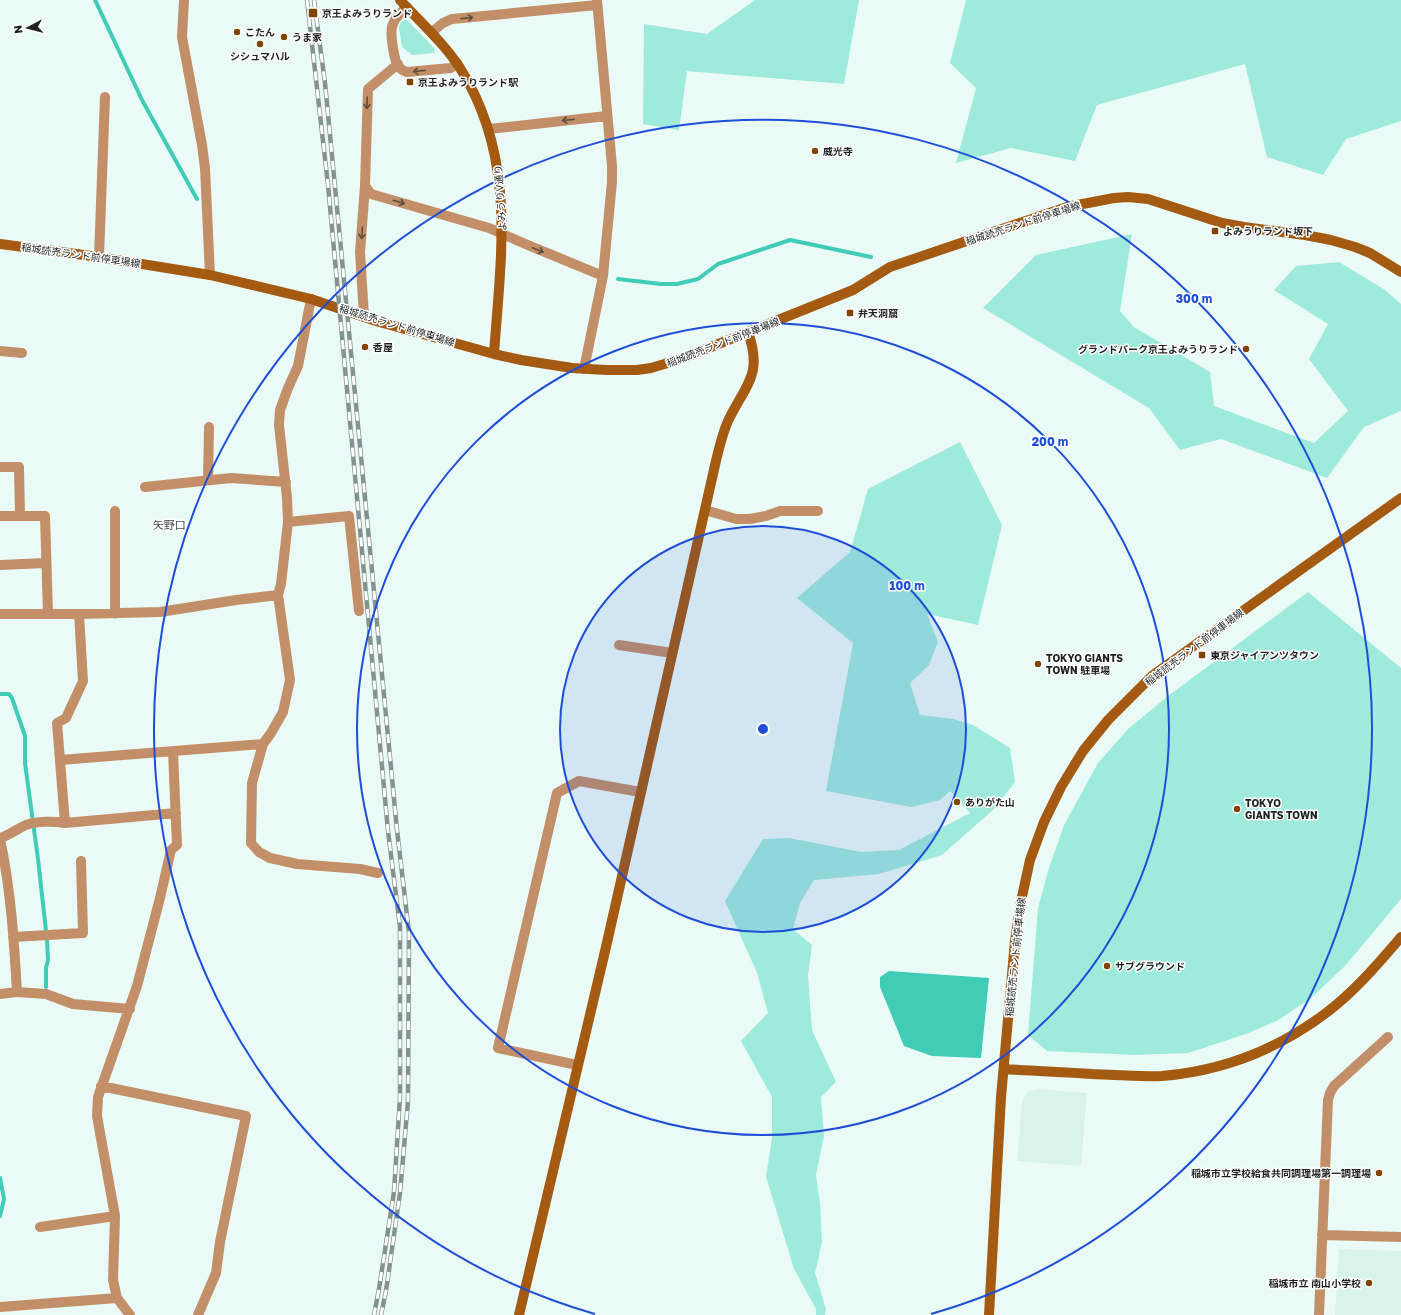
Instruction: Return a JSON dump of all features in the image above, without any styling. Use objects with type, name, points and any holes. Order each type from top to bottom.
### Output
[{"type":"main road","name":"よみうりV通り","points":[[404,4],[432,32],[457,64],[472,88],[489,129],[500,182],[503,234],[494,354]]},
{"type":"main road","name":"稲城読売ランド前停車場線","points":[[0,244],[99,257],[210,275],[311,298],[364,316],[494,354],[521,360],[584,369],[620,370],[651,368],[681,359],[853,290],[890,267],[1067,207],[1114,198],[1128,197],[1148,199],[1222,223],[1331,240],[1356,247],[1370,253],[1401,272]]},
{"type":"main road","points":[[519,1315],[723,434],[728,421],[749,382],[754,368],[753,347],[748,332]]},
{"type":"main road","name":"稲城読売ランド前停車場線","points":[[989,1315],[1004,1069],[1020,901],[1030,860],[1044,822],[1061,787],[1084,751],[1108,720],[1153,675],[1401,498]]},
{"type":"main road","points":[[1004,1069],[1134,1076],[1185,1073],[1232,1062],[1253,1055],[1280,1042],[1302,1030],[1327,1012],[1355,988],[1401,937]]},
{"type":"street","points":[[184,0],[182,37],[198,118],[203,153],[210,275]]},
{"type":"street","points":[[432,32],[443,23],[452,19],[597,3],[612,166],[612,182],[603,276],[584,369]]},
{"type":"street","points":[[404,4],[391,27],[394,54],[401,69],[407,72],[451,68],[457,64]]},
{"type":"street","points":[[364,316],[360,252],[365,186],[368,89],[398,64]]},
{"type":"street","points":[[99,257],[105,97]]},
{"type":"street","points":[[489,129],[607,116]]},
{"type":"street","points":[[365,186],[371,194],[477,224],[603,276]]},
{"type":"street","points":[[311,298],[298,366],[280,410],[279,425],[286,482],[288,522],[281,584],[278,596],[290,680],[283,712],[263,744],[252,783],[251,843],[259,852],[277,859],[297,864],[360,869],[378,873]]},
{"type":"street","points":[[0,351],[22,353]]},
{"type":"street","points":[[208,480],[209,427]]},
{"type":"street","points":[[0,467],[19,467],[20,516]]},
{"type":"street","points":[[145,487],[231,478],[286,482]]},
{"type":"street","points":[[705,510],[725,517],[743,519],[766,516],[780,511],[818,511]]},
{"type":"street","points":[[115,511],[115,614]]},
{"type":"street","points":[[0,516],[44,516],[48,614]]},
{"type":"street","points":[[288,522],[349,516],[359,611]]},
{"type":"street","points":[[0,565],[46,563]]},
{"type":"street","points":[[0,614],[115,614],[160,612],[236,600],[278,596]]},
{"type":"street","points":[[65,823],[57,723],[66,718],[83,681],[79,614]]},
{"type":"street","points":[[619,645],[672,653]]},
{"type":"street","points":[[60,760],[263,744]]},
{"type":"street","points":[[130,1315],[116,1298],[113,1280],[115,1216],[97,1116],[98,1097],[130,1009],[152,929],[171,850],[177,845],[172,752]]},
{"type":"street","points":[[577,1065],[498,1048],[557,793],[579,781],[640,792]]},
{"type":"street","points":[[17,992],[13,937],[5,901],[6,868],[0,838],[28,824],[54,821],[65,823],[176,813]]},
{"type":"street","points":[[13,937],[83,933],[81,861]]},
{"type":"street","points":[[0,994],[17,992],[46,994],[72,1004],[130,1009]]},
{"type":"street","points":[[1319,1315],[1328,1100],[1334,1086],[1388,1037]]},
{"type":"street","points":[[101,1086],[246,1116],[220,1242],[216,1273],[198,1315]]},
{"type":"street","points":[[40,1227],[115,1216]]},
{"type":"street","points":[[1322,1234],[1401,1237]]},
{"type":"street","points":[[0,1307],[116,1298]]},
{"type":"shaded area","points":[[755,0],[859,0],[844,84],[687,71],[679,130],[643,124],[644,24],[707,34]]},
{"type":"shaded area","points":[[966,0],[1401,0],[1401,121],[1346,139],[1323,175],[1267,157],[1245,64],[1097,105],[1075,161],[1011,148],[956,163],[976,88],[950,63]]},
{"type":"shaded area","points":[[406,19],[435,49],[434,53],[412,55],[402,47],[399,27],[401,22]]},
{"type":"shaded area","points":[[1132,234],[1120,311],[1134,327],[1210,372],[1214,406],[1314,443],[1348,411],[1309,359],[1328,324],[1274,290],[1296,266],[1339,262],[1385,290],[1401,304],[1401,411],[1364,427],[1327,478],[1221,439],[1180,450],[1149,408],[983,308],[1036,255]]},
{"type":"shaded area","points":[[960,442],[1002,525],[978,625],[927,614],[938,642],[929,665],[910,683],[920,715],[953,719],[973,725],[1010,748],[1015,782],[994,809],[942,855],[879,874],[814,880],[800,903],[793,929],[812,945],[808,976],[812,1030],[836,1082],[821,1097],[824,1136],[816,1175],[820,1203],[822,1242],[815,1273],[826,1309],[825,1315],[816,1315],[816,1309],[794,1269],[766,1177],[772,1138],[772,1097],[741,1041],[768,1013],[757,973],[725,901],[763,839],[789,838],[861,852],[899,850],[970,813],[950,791],[940,800],[911,807],[826,791],[853,643],[797,598],[850,552],[868,489]]},
{"type":"shaded area","name":"TOKYO GIANTS TOWN","points":[[1308,592],[1401,668],[1401,899],[1346,965],[1311,998],[1277,1021],[1246,1034],[1188,1053],[1134,1055],[1047,1051],[1028,1035],[1038,908],[1049,868],[1064,825],[1098,763],[1128,729],[1168,696]]},
{"type":"shaded area","points":[[889,971],[989,978],[981,1058],[932,1056],[904,1046],[880,987],[880,977]]},
{"type":"shaded area","points":[[1038,1089],[1087,1093],[1081,1166],[1017,1161],[1022,1100],[1029,1091]]},
{"type":"shaded area","name":"稲城市立 南山小学校","points":[[1339,1249],[1401,1251],[1401,1315],[1335,1315]]},
{"type":"waterway","points":[[95,0],[142,100],[197,199]]},
{"type":"waterway","points":[[618,279],[661,284],[677,284],[698,279],[718,264],[790,240],[871,257]]},
{"type":"waterway","points":[[0,694],[9,694],[12,698],[25,736],[25,763],[47,940],[48,960],[46,968],[46,987]]},
{"type":"waterway","points":[[0,1178],[4,1199],[0,1216]]},
{"type":"railway","points":[[307,0],[328,185],[388,831],[400,927],[400,1097],[394,1192],[374,1315]]},
{"type":"railway","points":[[314,0],[325,83],[397,830],[409,933],[408,1101],[400,1193],[386,1291],[381,1315]]},
{"type":"place","name":"京王よみうりランド","points":[[313,13]]},
{"type":"place","name":"こたん","points":[[237,32]]},
{"type":"place","name":"うま家","points":[[284,37]]},
{"type":"place","name":"シシュマハル","points":[[260,44]]},
{"type":"place","name":"京王よみうりランド駅","points":[[410,82]]},
{"type":"place","name":"威光寺","points":[[815,151]]},
{"type":"place","name":"よみうりランド坂下","points":[[1215,231]]},
{"type":"place","name":"弁天洞窟","points":[[850,313]]},
{"type":"place","name":"香屋","points":[[365,347]]},
{"type":"place","name":"グランドパーク京王よみうりランド","points":[[1246,349]]},
{"type":"place","name":"東京ジャイアンツタウン","points":[[1202,655]]},
{"type":"place","name":"TOKYO GIANTS TOWN 駐車場","points":[[1038,664]]},
{"type":"place","name":"ありがた山","points":[[957,802]]},
{"type":"place","name":"TOKYO GIANTS TOWN","points":[[1237,809]]},
{"type":"place","name":"サブグラウンド","points":[[1107,966]]},
{"type":"place","name":"稲城市立学校給食共同調理場第一調理場","points":[[1379,1173]]},
{"type":"place","name":"稲城市立 南山小学校","points":[[1369,1283]]},
{"type":"district","name":"矢野口","points":[[169,525]]}]
